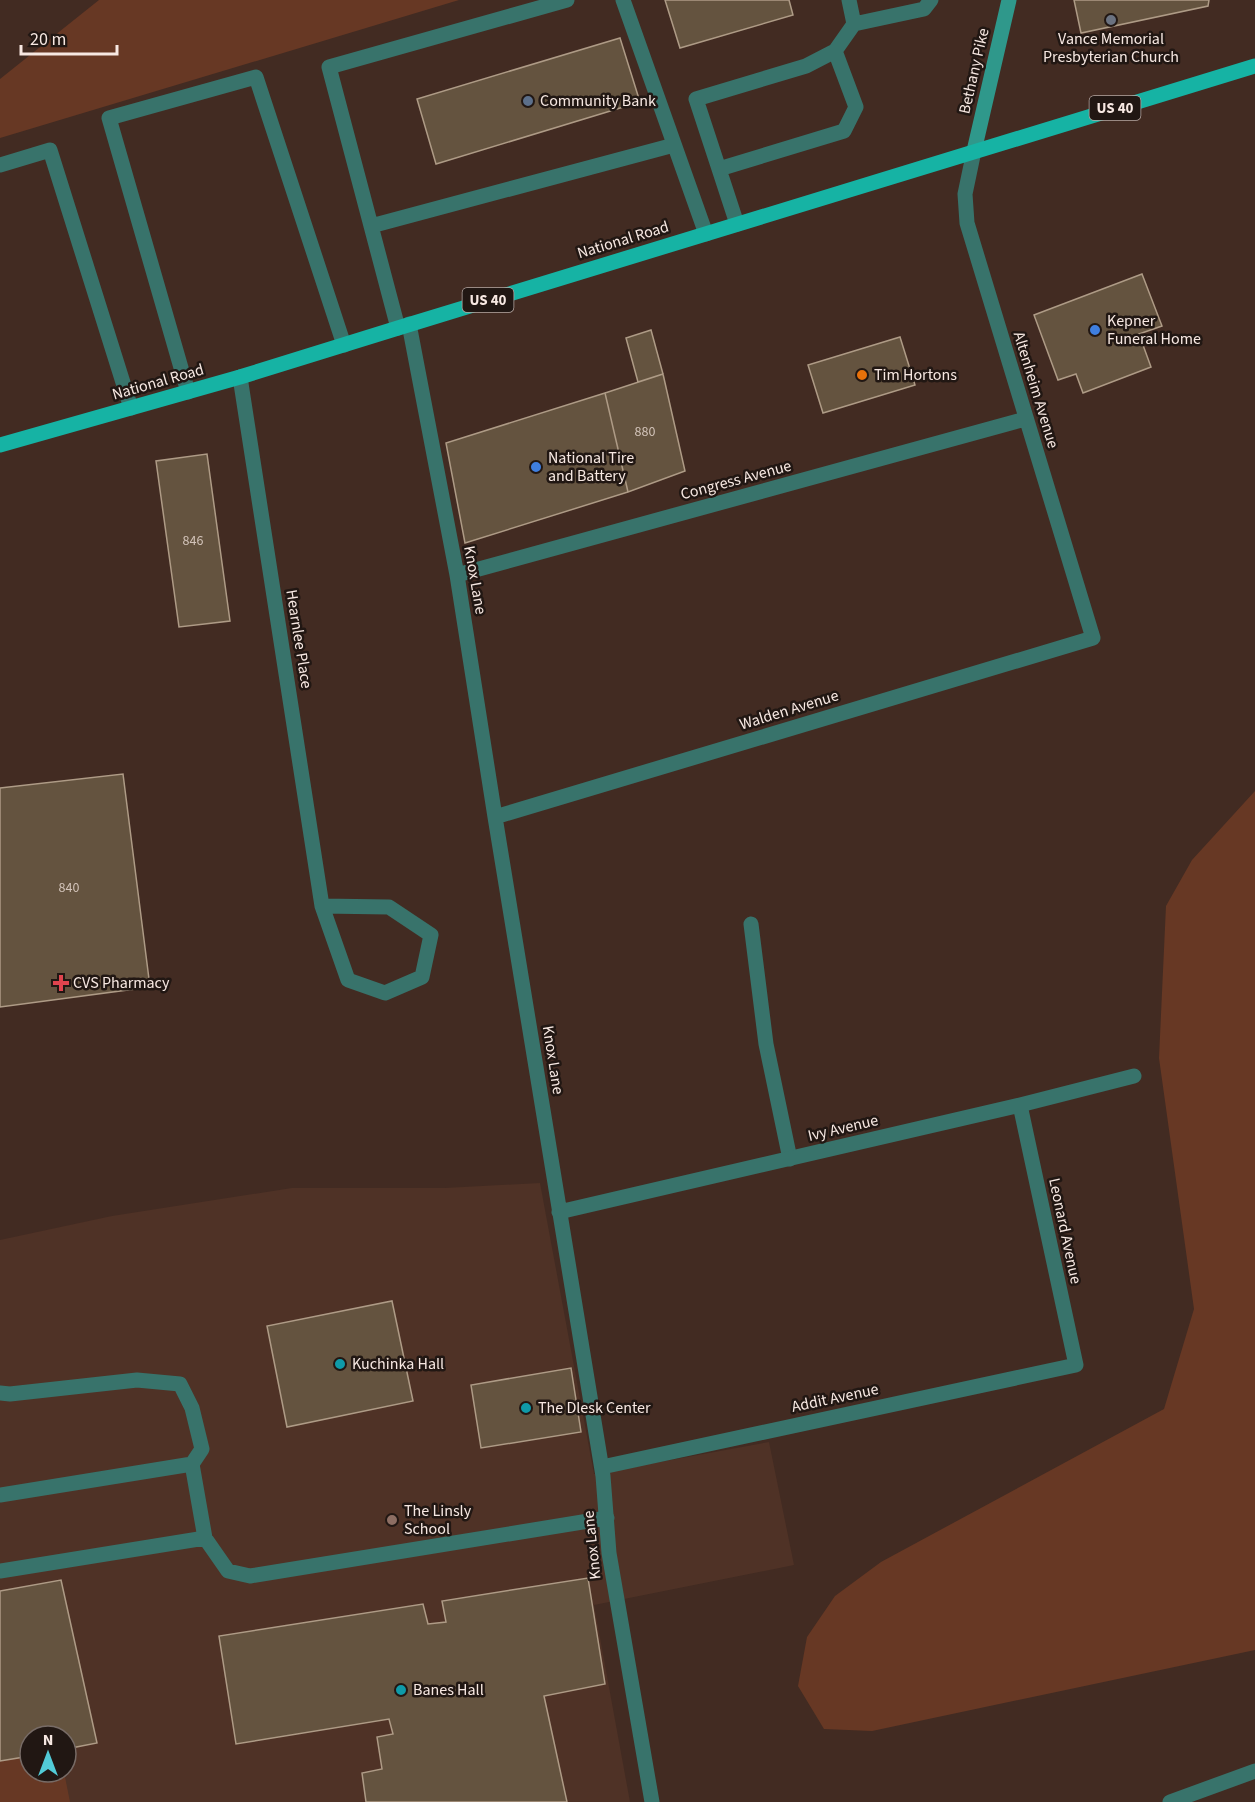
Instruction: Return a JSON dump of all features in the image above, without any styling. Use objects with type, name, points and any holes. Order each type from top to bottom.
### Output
[{"type":"main road","name":"Bethany Pike","points":[[974,151],[1009,0]]},
{"type":"main road","name":"National Road","points":[[0,445],[240,377],[1255,66]]},
{"type":"street","name":"Knox Lane","points":[[567,0],[329,67],[371,226],[404,326],[457,575],[602,1467],[609,1552],[652,1802]]},
{"type":"street","points":[[623,0],[706,234]]},
{"type":"street","points":[[849,0],[854,24]]},
{"type":"street","points":[[737,224],[696,99],[806,66],[835,51],[854,24],[924,9],[930,0]]},
{"type":"street","points":[[719,169],[753,153],[793,141],[844,131],[856,107],[835,51]]},
{"type":"street","points":[[803,82],[806,66]]},
{"type":"street","points":[[188,392],[109,118],[256,77],[344,345]]},
{"type":"street","points":[[766,93],[768,77]]},
{"type":"street","points":[[371,226],[674,146]]},
{"type":"street","points":[[0,165],[50,150],[131,408]]},
{"type":"street","name":"Altenheim Avenue","points":[[974,151],[965,194],[967,223],[1093,638]]},
{"type":"street","name":"Hearnlee Place","points":[[240,377],[322,906],[348,980],[385,993],[422,977],[431,935],[389,907],[322,906]]},
{"type":"street","name":"Congress Avenue","points":[[457,575],[1025,419]]},
{"type":"street","name":"Walden Avenue","points":[[495,818],[1093,638]]},
{"type":"street","points":[[751,924],[766,1044],[790,1159]]},
{"type":"street","name":"Ivy Avenue","points":[[559,1212],[1020,1105],[1134,1076]]},
{"type":"street","name":"Leonard Avenue","points":[[1020,1105],[1076,1365]]},
{"type":"street","name":"Addit Avenue","points":[[602,1467],[1076,1365]]},
{"type":"street","points":[[0,1393],[10,1394],[136,1380],[180,1384],[192,1408],[202,1449],[192,1464],[205,1538],[228,1571],[250,1576],[607,1518]]},
{"type":"street","points":[[0,1495],[192,1464]]},
{"type":"street","points":[[0,1571],[205,1538]]},
{"type":"street","points":[[1170,1802],[1255,1771]]},
{"type":"shaded area","points":[[99,0],[459,0],[0,138],[0,79]]},
{"type":"shaded area","points":[[1255,791],[1255,1650],[872,1731],[824,1729],[798,1686],[807,1637],[835,1596],[881,1562],[1164,1409],[1194,1309],[1159,1058],[1166,906],[1192,860]]},
{"type":"shaded area","name":"The Linsly School","points":[[540,1183],[594,1474],[769,1442],[794,1565],[594,1605],[630,1802],[0,1802],[0,1240],[112,1216],[292,1188],[445,1188]]},
{"type":"shaded area","points":[[18,1758],[18,1784],[66,1784],[70,1802],[0,1802],[0,1761]]},
{"type":"building","points":[[665,0],[789,0],[793,15],[680,48]]},
{"type":"building","name":"Vance Memorial Presbyterian Church","points":[[1074,0],[1209,0],[1208,6],[1081,33]]},
{"type":"building","name":"Community Bank","points":[[620,38],[640,102],[436,164],[417,99]]},
{"type":"building","name":"Kepner Funeral Home","points":[[1142,274],[1162,326],[1139,334],[1151,367],[1083,393],[1076,374],[1058,380],[1034,315]]},
{"type":"building","points":[[651,330],[663,374],[638,382],[626,338]]},
{"type":"building","name":"Tim Hortons","points":[[900,337],[915,385],[823,413],[808,365]]},
{"type":"building","points":[[663,374],[685,471],[628,492],[605,393]]},
{"type":"building","name":"National Tire and Battery","points":[[605,393],[628,492],[465,543],[446,443]]},
{"type":"building","points":[[207,454],[230,621],[179,627],[156,461]]},
{"type":"building","name":"CVS Pharmacy","points":[[123,774],[150,987],[0,1007],[0,788]]},
{"type":"building","name":"Kuchinka Hall","points":[[392,1301],[413,1401],[287,1427],[267,1326]]},
{"type":"building","name":"The Dlesk Center","points":[[571,1368],[581,1432],[481,1448],[471,1385]]},
{"type":"building","name":"Banes Hall","points":[[588,1578],[605,1684],[544,1696],[567,1802],[366,1802],[362,1773],[382,1769],[377,1737],[393,1734],[389,1719],[236,1744],[219,1636],[423,1604],[428,1624],[446,1622],[442,1601]]},
{"type":"building","points":[[61,1580],[97,1743],[78,1747],[78,1724],[18,1724],[18,1758],[0,1761],[0,1591]]},
{"type":"place","name":"Vance Memorial Presbyterian Church","points":[[1111,20]]},
{"type":"place","name":"Community Bank","points":[[528,101]]},
{"type":"place","name":"Kepner Funeral Home","points":[[1095,330]]},
{"type":"place","name":"Tim Hortons","points":[[862,375]]},
{"type":"place","name":"National Tire and Battery","points":[[536,467]]},
{"type":"place","name":"CVS Pharmacy","points":[[61,983]]},
{"type":"place","name":"Kuchinka Hall","points":[[340,1364]]},
{"type":"place","name":"The Dlesk Center","points":[[526,1408]]},
{"type":"place","name":"The Linsly School","points":[[392,1520]]},
{"type":"place","name":"Banes Hall","points":[[401,1690]]}]
